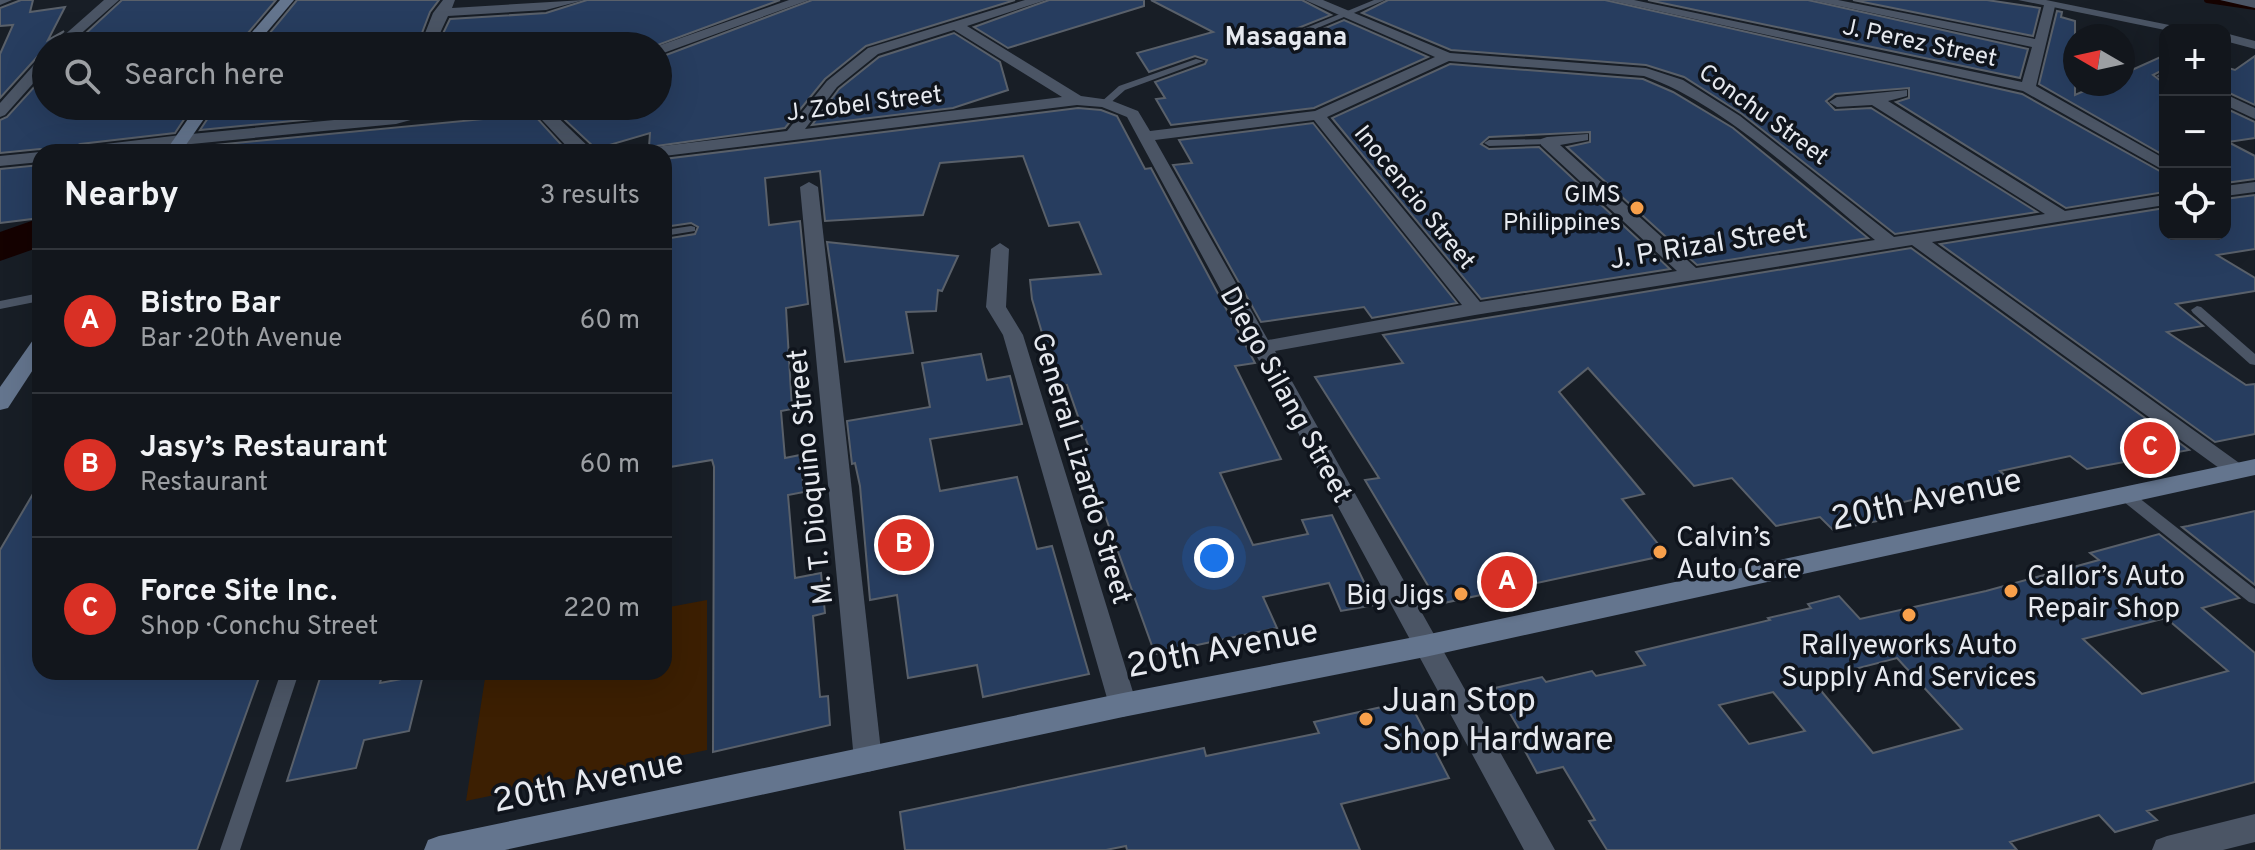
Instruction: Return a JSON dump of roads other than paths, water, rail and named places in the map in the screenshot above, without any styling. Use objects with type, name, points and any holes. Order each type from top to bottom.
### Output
[{"type":"main road","points":[[259,32],[287,0]]},
{"type":"main road","points":[[178,144],[195,120]]},
{"type":"main road","points":[[0,403],[32,356]]},
{"type":"main road","name":"20th Avenue","points":[[439,850],[1123,705],[1425,646],[2247,469]]},
{"type":"street","points":[[90,0],[111,1]]},
{"type":"street","points":[[433,32],[440,13],[450,0]]},
{"type":"street","points":[[440,13],[546,6],[577,0]]},
{"type":"street","points":[[672,46],[802,0]]},
{"type":"street","points":[[791,136],[832,84],[873,51],[1039,0]]},
{"type":"street","name":"Conchu Street","points":[[1312,0],[1447,57],[1663,76],[1734,119],[1890,243]]},
{"type":"street","name":"J. Perez Street","points":[[1615,0],[1675,6],[2028,88],[2159,163]]},
{"type":"street","points":[[1818,0],[2039,44]]},
{"type":"street","points":[[2025,0],[2159,25]]},
{"type":"street","points":[[2227,0],[2255,4]]},
{"type":"street","points":[[75,32],[111,1]]},
{"type":"street","points":[[2028,88],[2051,5]]},
{"type":"street","name":"Diego Silang Street","points":[[955,25],[1077,100],[1105,103],[1133,114],[1540,850]]},
{"type":"street","points":[[2231,39],[2255,45]]},
{"type":"street","name":"Conchu Street","points":[[1146,136],[1318,115],[1447,57]]},
{"type":"street","points":[[0,112],[32,76]]},
{"type":"street","points":[[1837,102],[1875,100],[1902,93]]},
{"type":"street","name":"J. Zobel Street","points":[[672,150],[1077,100]]},
{"type":"street","points":[[1875,100],[2061,216]]},
{"type":"street","points":[[2231,102],[2255,114]]},
{"type":"street","name":"Inocencio Street","points":[[1318,115],[1475,309]]},
{"type":"street","points":[[190,144],[347,120]]},
{"type":"street","points":[[550,120],[573,144]]},
{"type":"street","points":[[1547,142],[1582,137]]},
{"type":"street","points":[[1547,142],[1691,274]]},
{"type":"street","points":[[0,161],[32,158]]},
{"type":"street","name":"M. T. Dioquino Street","points":[[809,187],[868,760]]},
{"type":"street","points":[[2231,190],[2255,187]]},
{"type":"street","name":"J. P. Rizal Street","points":[[1262,347],[1475,309],[2159,201]]},
{"type":"street","points":[[1915,239],[2247,469]]},
{"type":"street","name":"General Lizardo Street","points":[[1000,249],[996,307],[1013,335],[1123,705]]},
{"type":"street","points":[[2167,850],[2255,828]]},
{"type":"lane","points":[[1288,37],[1381,0]]},
{"type":"lane","points":[[1105,103],[1122,88],[1199,61]]},
{"type":"lane","points":[[1489,143],[1547,142]]},
{"type":"lane","points":[[672,232],[691,229]]},
{"type":"lane","points":[[0,305],[32,299]]},
{"type":"lane","points":[[2197,310],[2255,361]]},
{"type":"lane","points":[[2124,494],[2255,598]]},
{"type":"lane","points":[[230,850],[287,680]]},
{"type":"waterway","points":[[2207,0],[2255,7]]},
{"type":"waterway","points":[[459,130],[465,120]]},
{"type":"waterway","points":[[0,248],[32,234]]},
{"type":"place","name":"GIMS Philippines","points":[[1637,208]]},
{"type":"place","name":"Force Site Inc.","points":[[2150,448]]},
{"type":"place","name":"Jasy’s Restaurant","points":[[904,545]]},
{"type":"place","name":"Calvin’s Auto Care","points":[[1660,552]]},
{"type":"place","name":"Bistro Bar","points":[[1507,582]]},
{"type":"place","name":"Callor’s Auto Repair Shop","points":[[2011,591]]},
{"type":"place","name":"Big Jigs","points":[[1461,594]]},
{"type":"place","name":"Rallyeworks Auto Supply And Services","points":[[1909,615]]},
{"type":"place","name":"Juan Stop Shop Hardware","points":[[1366,719]]},
{"type":"district","name":"Masagana","points":[[1286,36]]}]
